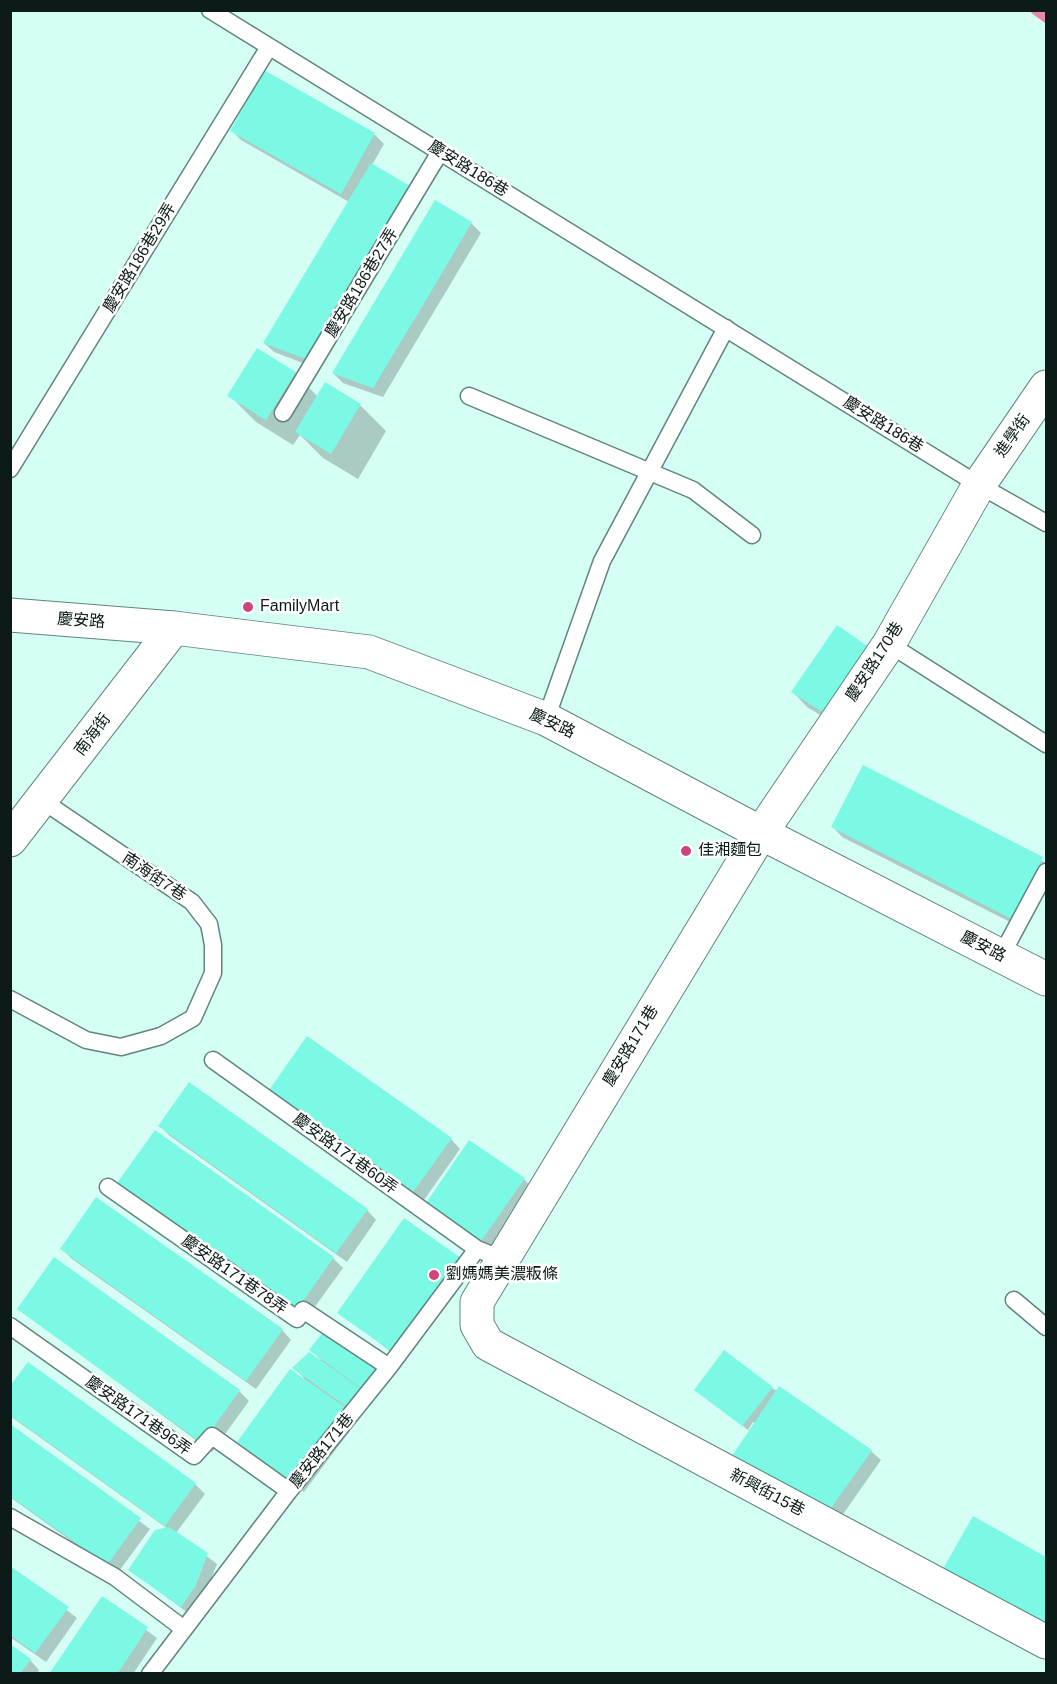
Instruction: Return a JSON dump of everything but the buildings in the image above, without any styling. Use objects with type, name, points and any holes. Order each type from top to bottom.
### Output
[{"type":"street","name":"進學街","points":[[979,485],[1047,387]]},
{"type":"street","name":"慶安路170巷","points":[[761,833],[889,644],[979,485]]},
{"type":"street","name":"慶安路","points":[[10,615],[174,628],[369,652],[546,719],[761,833],[1047,979]]},
{"type":"street","name":"南海街","points":[[10,840],[43,801],[174,628]]},
{"type":"street","name":"慶安路171巷","points":[[489,1344],[477,1325],[477,1302],[489,1254],[761,833]]},
{"type":"street","name":"新興街15巷","points":[[489,1344],[1047,1642]]},
{"type":"lane","name":"慶安路186巷","points":[[210,10],[979,485],[1047,523]]},
{"type":"lane","name":"慶安路186巷29弄","points":[[10,469],[269,46]]},
{"type":"lane","name":"慶安路186巷27弄","points":[[283,413],[440,152]]},
{"type":"lane","points":[[546,719],[602,561],[726,328]]},
{"type":"lane","points":[[469,396],[693,490],[752,534]]},
{"type":"lane","points":[[889,644],[1047,744]]},
{"type":"lane","name":"南海街7巷","points":[[10,999],[86,1040],[121,1047],[161,1036],[193,1018],[213,973],[213,945],[209,924],[192,902],[43,801]]},
{"type":"lane","points":[[1001,956],[1047,872]]},
{"type":"lane","name":"慶安路171巷60弄","points":[[213,1060],[489,1254]]},
{"type":"lane","name":"慶安路171巷78弄","points":[[108,1187],[297,1318],[303,1310],[389,1367]]},
{"type":"lane","name":"慶安路171巷","points":[[150,1674],[289,1491],[389,1367],[489,1254]]},
{"type":"lane","points":[[1014,1300],[1047,1328]]},
{"type":"lane","name":"慶安路171巷96弄","points":[[10,1326],[194,1456],[212,1436],[289,1491]]},
{"type":"lane","points":[[10,1517],[115,1577],[184,1629]]},
{"type":"waterway","points":[[1035,10],[1046,18]]},
{"type":"place","name":"FamilyMart","points":[[248,607]]},
{"type":"place","name":"佳湘麵包","points":[[686,851]]},
{"type":"place","name":"劉媽媽美濃粄條","points":[[434,1275]]}]
